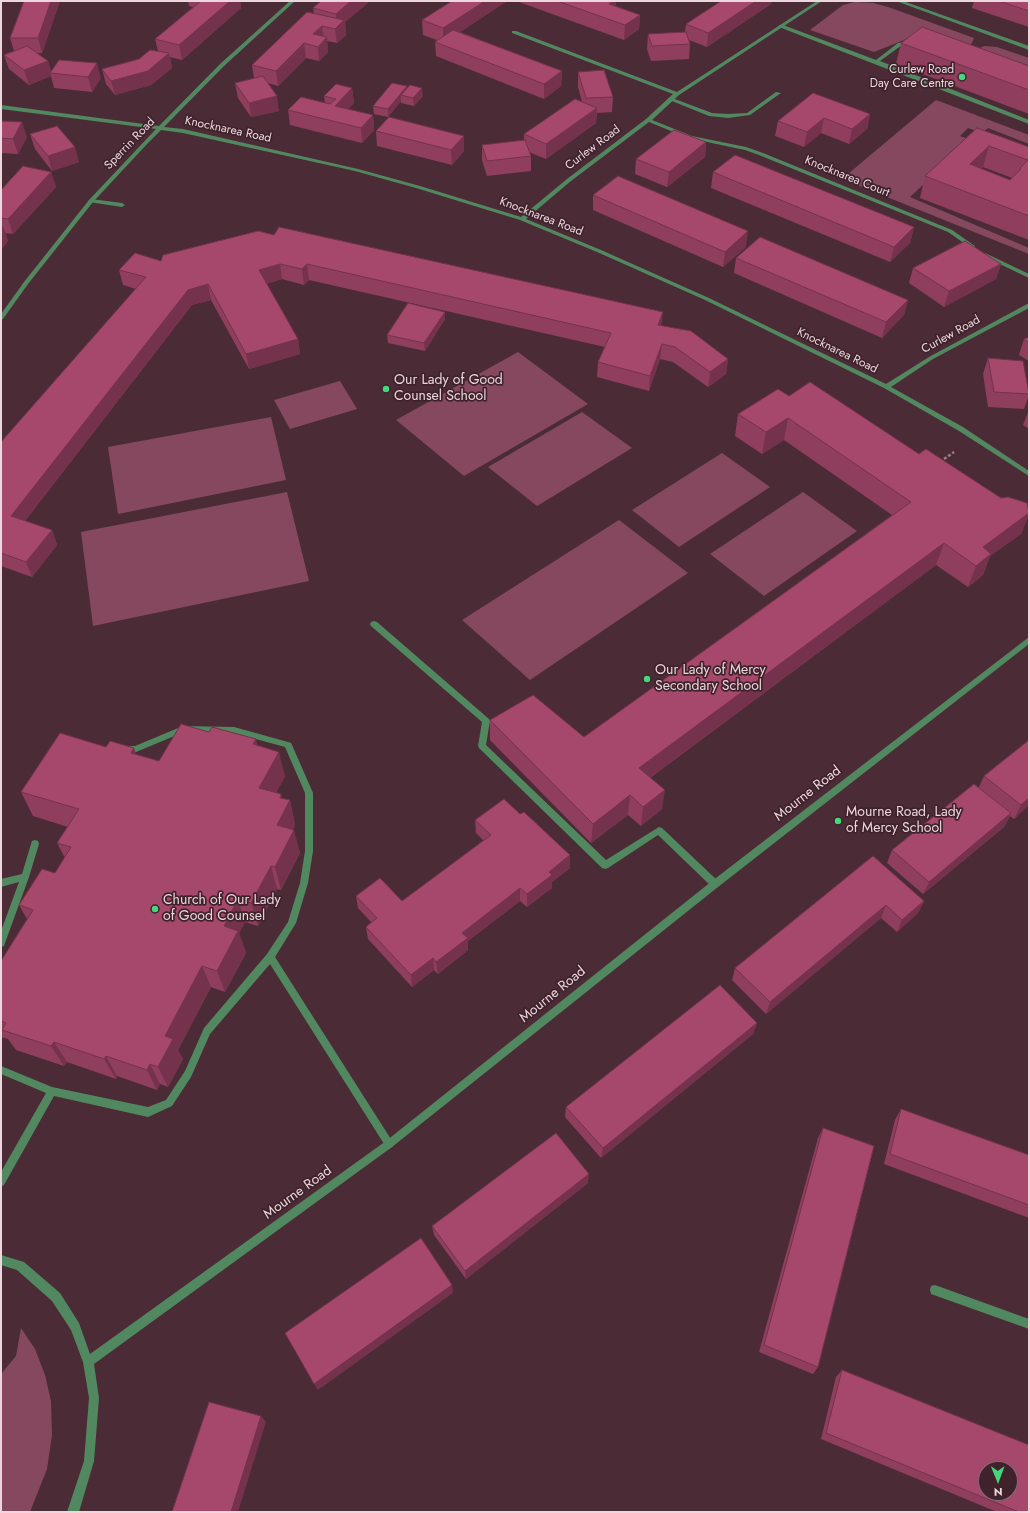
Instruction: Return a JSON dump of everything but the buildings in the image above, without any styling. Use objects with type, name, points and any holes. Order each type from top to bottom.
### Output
[{"type":"street","name":"Sperrin Road","points":[[1,318],[91,201],[222,65],[293,1]]},
{"type":"street","name":"Curlew Road","points":[[522,219],[569,180],[648,120],[670,99],[820,1]]},
{"type":"street","points":[[898,1],[1029,48]]},
{"type":"street","points":[[781,26],[1029,122]]},
{"type":"street","points":[[514,32],[677,94]]},
{"type":"street","points":[[876,62],[900,44],[915,42]]},
{"type":"street","points":[[670,99],[711,114],[728,116],[748,114],[778,93]]},
{"type":"street","name":"Knocknarea Road","points":[[1,108],[161,127],[183,131],[356,170],[418,187],[522,219],[707,299],[886,387],[974,438],[1029,474]]},
{"type":"street","name":"Knocknarea Court","points":[[648,120],[690,137],[746,149],[761,154],[950,231],[990,258],[1017,269],[1029,276]]},
{"type":"street","points":[[91,201],[122,205]]},
{"type":"street","name":"Curlew Road","points":[[886,387],[931,358],[1029,305]]},
{"type":"street","points":[[374,624],[486,720],[482,746],[605,865],[659,830],[715,884]]},
{"type":"street","name":"Mourne Road","points":[[88,1362],[389,1144],[715,884],[1029,640]]},
{"type":"street","points":[[1,1070],[52,1091],[148,1112],[169,1103],[188,1074],[207,1031],[270,958],[292,923],[304,883],[309,851],[309,793],[288,745],[234,730],[183,729],[136,749],[113,750]]},
{"type":"street","points":[[1,943],[25,877],[35,844]]},
{"type":"street","points":[[1,883],[25,877]]},
{"type":"street","points":[[270,958],[389,1144]]},
{"type":"street","points":[[1,1182],[52,1091]]},
{"type":"street","points":[[1,1260],[20,1266],[56,1297],[75,1327],[88,1362],[94,1398],[89,1461],[73,1512]]},
{"type":"street","points":[[935,1290],[1029,1324]]},
{"type":"path","points":[[935,466],[974,438]]},
{"type":"shaded area","points":[[855,2],[873,3],[888,7],[974,38],[970,47],[909,38],[874,52],[810,30],[843,5]]},
{"type":"shaded area","points":[[984,46],[997,47],[1029,58],[1029,74],[978,49]]},
{"type":"shaded area","points":[[936,100],[1029,135],[1029,144],[988,128],[982,133],[968,128],[960,136],[974,141],[963,147],[910,197],[1029,248],[1029,254],[842,179]]},
{"type":"shaded area","points":[[518,352],[588,404],[464,476],[396,420]]},
{"type":"shaded area","points":[[340,381],[357,409],[290,429],[274,400]]},
{"type":"shaded area","points":[[582,412],[632,448],[537,506],[488,467]]},
{"type":"shaded area","points":[[271,417],[286,480],[118,514],[108,447]]},
{"type":"shaded area","points":[[722,453],[770,487],[679,547],[632,510]]},
{"type":"shaded area","points":[[287,492],[309,581],[93,626],[81,532]]},
{"type":"shaded area","points":[[803,492],[857,531],[764,596],[710,554]]},
{"type":"shaded area","points":[[619,520],[688,573],[530,680],[462,620]]},
{"type":"shaded area","points":[[21,1328],[35,1349],[45,1375],[51,1401],[52,1435],[47,1469],[30,1512],[1,1512],[1,1374],[16,1356]]},
{"type":"place","name":"Curlew Road Day Care Centre","points":[[962,77]]},
{"type":"place","name":"Our Lady of Good Counsel School","points":[[386,389]]},
{"type":"place","name":"Our Lady of Mercy Secondary School","points":[[647,679]]},
{"type":"place","name":"Mourne Road, Lady of Mercy School","points":[[838,821]]},
{"type":"place","name":"Church of Our Lady of Good Counsel","points":[[155,909]]}]
